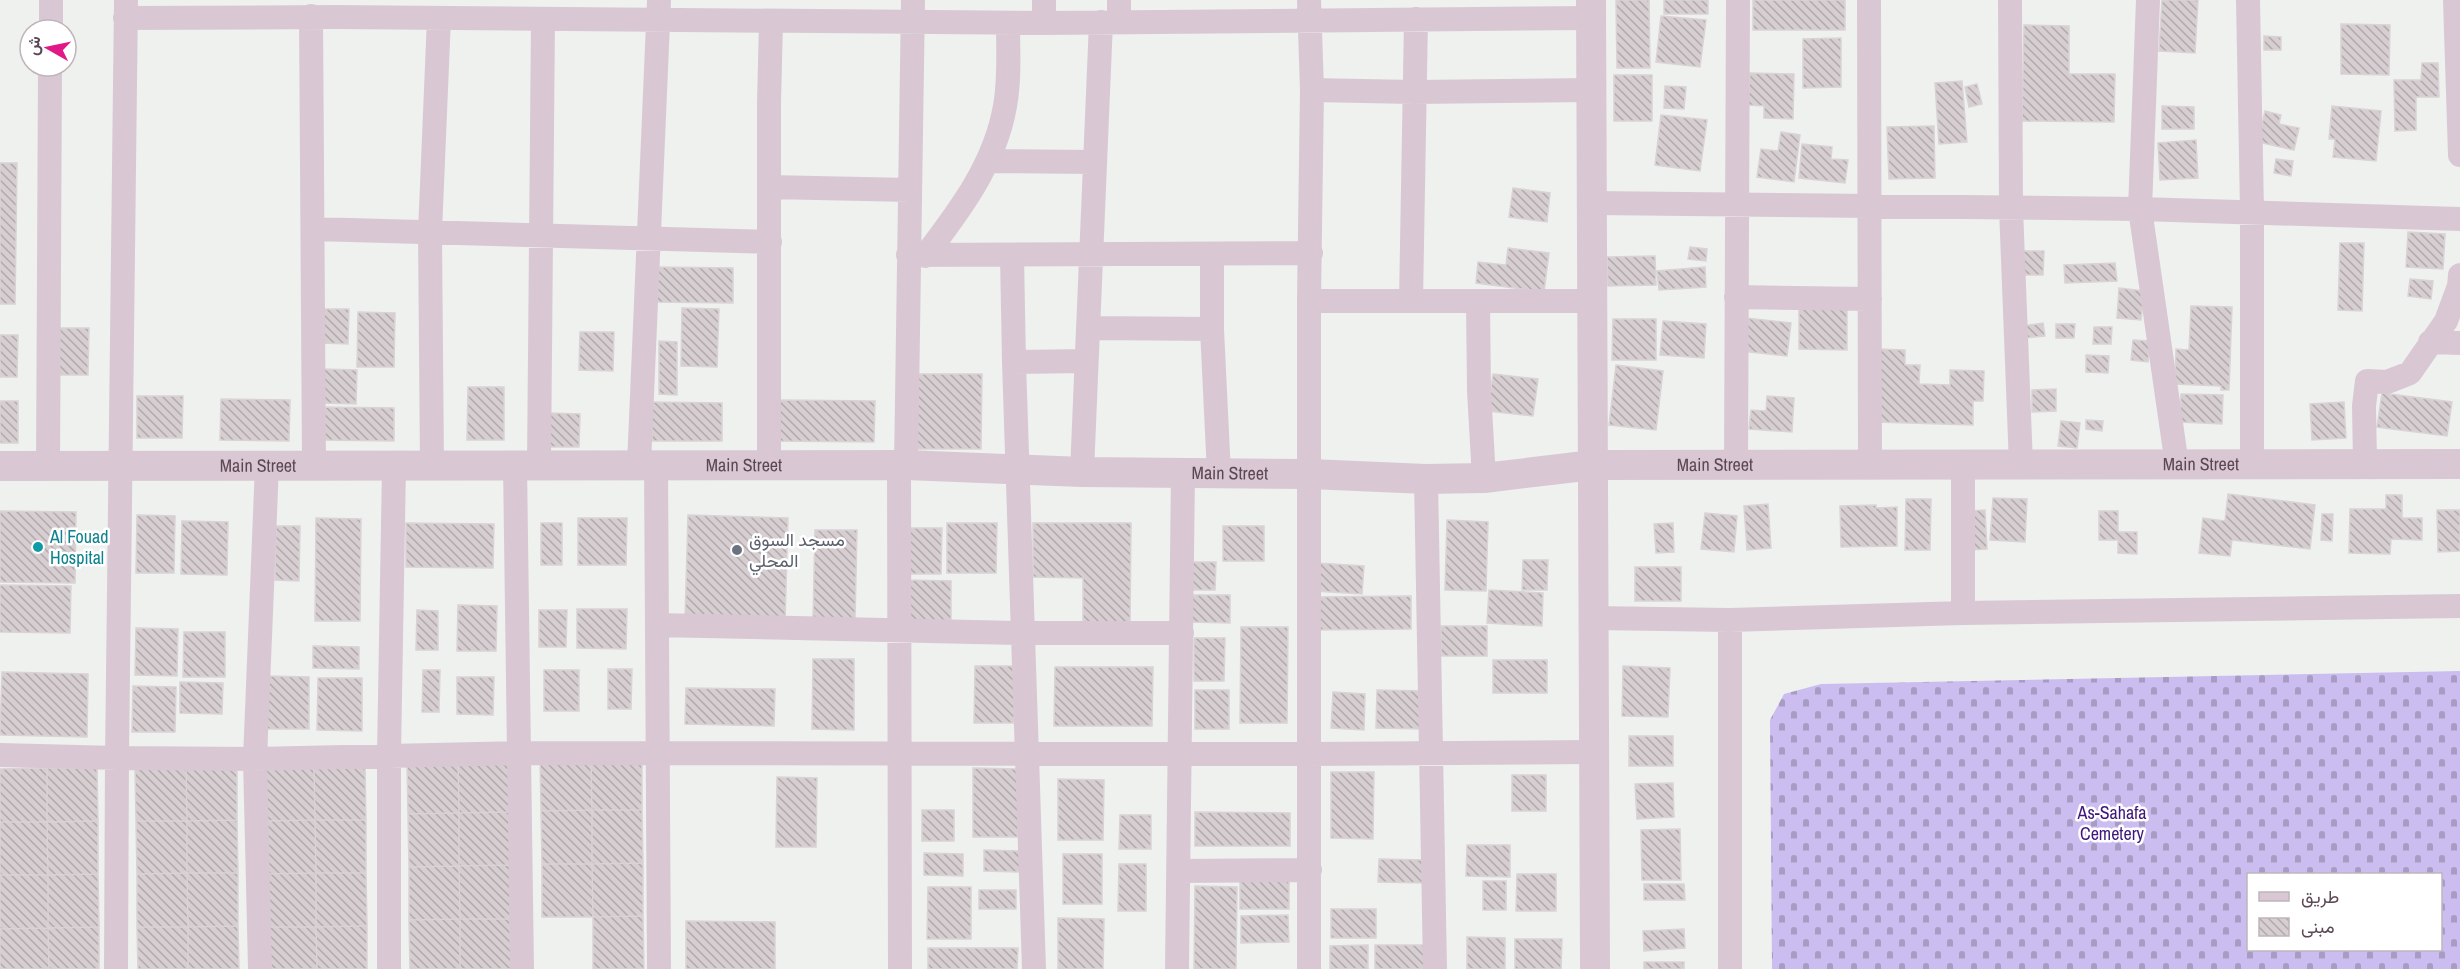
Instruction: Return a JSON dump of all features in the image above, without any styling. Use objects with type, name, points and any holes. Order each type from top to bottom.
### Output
[{"type":"street","points":[[51,0],[51,18]]},
{"type":"street","points":[[1736,465],[1738,0]]},
{"type":"street","points":[[1869,0],[1870,466]]},
{"type":"street","points":[[2010,0],[2011,208],[2021,465]]},
{"type":"street","points":[[2148,0],[2140,209],[2177,465]]},
{"type":"street","points":[[2248,0],[2252,212],[2252,465]]},
{"type":"street","points":[[2455,0],[2460,155]]},
{"type":"street","points":[[116,969],[126,9],[311,16],[336,8],[403,9],[439,18],[468,9],[534,13],[660,10],[771,22],[913,11],[1008,23],[1044,11],[1113,14],[1309,9],[1416,19],[1477,9],[1591,9],[1594,969]]},
{"type":"street","points":[[1309,9],[1312,90],[1309,301],[1309,969]]},
{"type":"street","points":[[659,969],[657,624],[647,465],[650,238],[660,10]]},
{"type":"street","points":[[900,969],[900,628],[903,465],[917,256],[910,190],[913,11]]},
{"type":"street","points":[[522,969],[518,753],[527,465],[541,236],[534,13]]},
{"type":"street","points":[[1082,472],[1095,162],[1113,14]]},
{"type":"street","points":[[311,16],[314,465]]},
{"type":"street","points":[[432,466],[430,232],[439,18]]},
{"type":"street","points":[[1411,301],[1416,19]]},
{"type":"street","points":[[769,465],[771,22]]},
{"type":"street","points":[[917,256],[965,202],[988,161],[999,134],[1006,104],[1008,23]]},
{"type":"street","points":[[48,466],[50,78]]},
{"type":"street","points":[[1312,90],[1414,92],[1591,90]]},
{"type":"street","points":[[988,161],[1095,162]]},
{"type":"street","points":[[769,187],[910,190]]},
{"type":"street","points":[[1593,203],[2140,209],[2460,219]]},
{"type":"street","points":[[314,229],[770,242]]},
{"type":"street","points":[[917,256],[1311,253]]},
{"type":"street","points":[[1212,254],[1212,329],[1219,474]]},
{"type":"street","points":[[1012,256],[1034,969]]},
{"type":"street","points":[[2365,464],[2364,406],[2367,381],[2387,382],[2410,373],[2446,321],[2459,286],[2460,275]]},
{"type":"street","points":[[1736,297],[1870,299]]},
{"type":"street","points":[[1309,301],[1591,301]]},
{"type":"street","points":[[1478,302],[1479,391],[1484,478]]},
{"type":"street","points":[[1088,328],[1212,329]]},
{"type":"street","points":[[2430,342],[2460,343]]},
{"type":"street","points":[[1014,362],[1086,361]]},
{"type":"street","name":"Main Street","points":[[0,466],[903,465],[1082,472],[1310,474],[1426,479],[1484,478],[1593,465],[2460,464]]},
{"type":"street","points":[[260,969],[255,759],[267,465]]},
{"type":"street","points":[[1963,465],[1963,614]]},
{"type":"street","points":[[389,969],[389,755],[394,466]]},
{"type":"street","points":[[1177,969],[1183,473]]},
{"type":"street","points":[[1426,479],[1435,969]]},
{"type":"street","points":[[1593,618],[1730,620],[2460,606]]},
{"type":"street","points":[[1730,620],[1730,969]]},
{"type":"street","points":[[657,624],[900,628],[1023,633],[1182,633]]},
{"type":"street","points":[[0,755],[255,759],[518,753],[1594,752]]},
{"type":"street","points":[[1179,871],[1310,870]]},
{"type":"green space","name":"As-Sahafa Cemetery","points":[[2460,671],[2460,969],[1772,969],[1770,720],[1784,694],[1821,684]]},
{"type":"building","points":[[1616,0],[1649,0],[1650,68],[1617,68]]},
{"type":"building","points":[[1664,0],[1708,0],[1708,14],[1664,14]]},
{"type":"building","points":[[1753,0],[1845,0],[1845,30],[1753,30]]},
{"type":"building","points":[[2162,0],[2198,0],[2195,53],[2159,51]]},
{"type":"building","points":[[1661,16],[1706,20],[1700,67],[1656,62]]},
{"type":"building","points":[[2341,24],[2390,25],[2389,75],[2341,74]]},
{"type":"building","points":[[2024,25],[2069,26],[2069,74],[2115,74],[2114,122],[2022,121]]},
{"type":"building","points":[[2264,36],[2281,37],[2281,50],[2264,50]]},
{"type":"building","points":[[1841,38],[1841,87],[1803,88],[1803,39]]},
{"type":"building","points":[[2422,63],[2438,63],[2439,97],[2416,97],[2416,130],[2395,131],[2394,80],[2421,80]]},
{"type":"building","points":[[1750,73],[1794,74],[1793,119],[1764,118],[1764,106],[1748,105]]},
{"type":"building","points":[[1614,75],[1652,75],[1652,121],[1614,121]]},
{"type":"building","points":[[1962,81],[1967,142],[1939,144],[1935,83]]},
{"type":"building","points":[[1977,84],[1982,104],[1969,107],[1965,87]]},
{"type":"building","points":[[1665,86],[1686,87],[1684,109],[1664,108]]},
{"type":"building","points":[[2162,106],[2194,107],[2194,129],[2162,129]]},
{"type":"building","points":[[2332,106],[2381,111],[2376,161],[2333,157],[2335,139],[2329,139]]},
{"type":"building","points":[[2265,111],[2281,115],[2279,124],[2299,128],[2294,150],[2258,142]]},
{"type":"building","points":[[1661,115],[1707,120],[1700,171],[1655,165]]},
{"type":"building","points":[[1934,126],[1935,178],[1889,179],[1887,127]]},
{"type":"building","points":[[1781,132],[1800,135],[1794,182],[1757,177],[1761,149],[1778,151]]},
{"type":"building","points":[[2196,140],[2198,178],[2160,180],[2158,143]]},
{"type":"building","points":[[1802,144],[1832,147],[1831,159],[1848,160],[1845,183],[1799,178]]},
{"type":"building","points":[[2276,159],[2293,161],[2291,176],[2274,173]]},
{"type":"building","points":[[0,163],[17,163],[15,304],[0,304]]},
{"type":"building","points":[[1513,188],[1550,193],[1547,222],[1509,217]]},
{"type":"building","points":[[2408,232],[2445,234],[2443,269],[2406,267]]},
{"type":"building","points":[[2340,243],[2364,243],[2362,311],[2338,310]]},
{"type":"building","points":[[1690,247],[1707,249],[1706,261],[1688,259]]},
{"type":"building","points":[[1508,248],[1549,253],[1544,292],[1476,283],[1478,262],[1506,265]]},
{"type":"building","points":[[2020,251],[2044,251],[2043,275],[2020,275]]},
{"type":"building","points":[[1655,256],[1656,285],[1608,286],[1607,257]]},
{"type":"building","points":[[2115,263],[2117,281],[2065,283],[2064,265]]},
{"type":"building","points":[[656,267],[733,268],[733,303],[655,302]]},
{"type":"building","points":[[1705,267],[1706,287],[1659,290],[1657,271]]},
{"type":"building","points":[[2410,279],[2433,281],[2431,299],[2408,296]]},
{"type":"building","points":[[2119,288],[2144,291],[2141,320],[2117,318]]},
{"type":"building","points":[[1799,305],[1847,305],[1847,350],[1799,349]]},
{"type":"building","points":[[2191,306],[2232,307],[2229,390],[2221,390],[2221,386],[2175,384],[2176,349],[2189,350]]},
{"type":"building","points":[[682,308],[719,309],[717,367],[681,366]]},
{"type":"building","points":[[323,309],[349,309],[348,344],[322,343]]},
{"type":"building","points":[[358,312],[395,313],[394,367],[357,367]]},
{"type":"building","points":[[1745,318],[1791,323],[1787,356],[1741,351]]},
{"type":"building","points":[[1613,319],[1656,319],[1656,360],[1612,360]]},
{"type":"building","points":[[1663,321],[1706,324],[1704,358],[1660,355]]},
{"type":"building","points":[[2043,323],[2045,336],[2025,338],[2023,326]]},
{"type":"building","points":[[2056,324],[2075,324],[2074,338],[2056,338]]},
{"type":"building","points":[[2094,327],[2112,327],[2111,344],[2093,344]]},
{"type":"building","points":[[58,328],[89,328],[88,375],[57,375]]},
{"type":"building","points":[[580,332],[614,332],[613,371],[579,370]]},
{"type":"building","points":[[0,335],[18,335],[17,377],[0,377]]},
{"type":"building","points":[[2133,340],[2150,341],[2148,362],[2131,360]]},
{"type":"building","points":[[659,341],[677,342],[677,395],[659,394]]},
{"type":"building","points":[[1877,349],[1905,350],[1905,365],[1920,365],[1919,384],[1950,385],[1950,370],[1984,371],[1983,401],[1973,401],[1973,425],[1876,422]]},
{"type":"building","points":[[2086,355],[2109,356],[2108,373],[2086,372]]},
{"type":"building","points":[[1616,365],[1663,371],[1656,430],[1609,425]]},
{"type":"building","points":[[321,369],[357,370],[356,404],[321,403]]},
{"type":"building","points":[[917,374],[982,374],[981,449],[916,449]]},
{"type":"building","points":[[1493,374],[1538,379],[1533,416],[1488,411]]},
{"type":"building","points":[[468,387],[504,387],[504,440],[467,440]]},
{"type":"building","points":[[2056,389],[2056,411],[2032,412],[2032,390]]},
{"type":"building","points":[[2382,393],[2452,402],[2447,436],[2377,427]]},
{"type":"building","points":[[2181,394],[2223,395],[2222,424],[2180,422]]},
{"type":"building","points":[[137,396],[183,396],[182,438],[137,438]]},
{"type":"building","points":[[1767,396],[1794,398],[1792,432],[1749,429],[1751,410],[1766,411]]},
{"type":"building","points":[[221,399],[290,400],[289,441],[220,440]]},
{"type":"building","points":[[777,400],[875,401],[874,442],[776,441]]},
{"type":"building","points":[[0,401],[18,401],[18,443],[0,443]]},
{"type":"building","points":[[652,402],[722,403],[722,441],[652,441]]},
{"type":"building","points":[[2344,402],[2346,438],[2312,440],[2310,404]]},
{"type":"building","points":[[322,407],[394,408],[394,441],[322,440]]},
{"type":"building","points":[[548,413],[580,414],[579,447],[548,447]]},
{"type":"building","points":[[2086,420],[2103,421],[2102,431],[2086,429]]},
{"type":"building","points":[[2061,421],[2080,423],[2077,448],[2058,446]]},
{"type":"building","points":[[2228,494],[2315,505],[2310,549],[2232,540],[2230,556],[2199,553],[2203,518],[2225,521]]},
{"type":"building","points":[[2386,495],[2402,495],[2402,518],[2422,518],[2422,540],[2391,539],[2390,554],[2349,553],[2350,509],[2386,509]]},
{"type":"building","points":[[1993,498],[2027,499],[2025,542],[1990,540]]},
{"type":"building","points":[[1906,499],[1931,499],[1930,550],[1905,550]]},
{"type":"building","points":[[1768,504],[1771,548],[1747,550],[1744,506]]},
{"type":"building","points":[[1876,505],[1876,508],[1897,507],[1897,546],[1841,547],[1840,506]]},
{"type":"building","points":[[1985,510],[1987,549],[1970,550],[1968,511]]},
{"type":"building","points":[[2437,510],[2460,510],[2460,551],[2438,552]]},
{"type":"building","name":"Al Fouad Hospital","points":[[0,511],[76,512],[75,583],[0,582]]},
{"type":"building","points":[[2099,511],[2118,511],[2118,532],[2137,532],[2137,554],[2118,553],[2118,540],[2099,540]]},
{"type":"building","points":[[1705,513],[1737,516],[1734,552],[1701,549]]},
{"type":"building","points":[[2322,514],[2333,514],[2332,541],[2321,540]]},
{"type":"building","points":[[137,515],[175,516],[174,573],[136,573]]},
{"type":"building","name":"مسجد السوق المحلي","points":[[688,515],[788,518],[785,623],[685,620]]},
{"type":"building","points":[[316,518],[361,519],[360,621],[315,621]]},
{"type":"building","points":[[578,518],[627,518],[626,565],[578,565]]},
{"type":"building","points":[[1447,520],[1488,522],[1486,591],[1445,590]]},
{"type":"building","points":[[182,521],[228,522],[227,575],[181,574]]},
{"type":"building","points":[[406,523],[494,524],[493,568],[406,567]]},
{"type":"building","points":[[541,523],[562,523],[562,565],[541,565]]},
{"type":"building","points":[[947,523],[997,523],[996,573],[947,573]]},
{"type":"building","points":[[1033,523],[1131,523],[1130,626],[1083,626],[1083,578],[1033,577]]},
{"type":"building","points":[[1673,523],[1674,552],[1656,553],[1654,524]]},
{"type":"building","points":[[276,526],[300,526],[299,581],[275,580]]},
{"type":"building","points":[[1223,526],[1264,526],[1264,561],[1223,561]]},
{"type":"building","points":[[907,528],[942,528],[941,574],[906,574]]},
{"type":"building","points":[[815,530],[857,530],[855,621],[813,620]]},
{"type":"building","points":[[1523,560],[1548,560],[1547,590],[1522,590]]},
{"type":"building","points":[[1192,562],[1216,562],[1215,590],[1192,590]]},
{"type":"building","points":[[1316,563],[1364,566],[1362,594],[1315,591]]},
{"type":"building","points":[[1635,567],[1681,567],[1681,601],[1635,601]]},
{"type":"building","points":[[905,580],[951,581],[951,625],[905,625]]},
{"type":"building","points":[[0,585],[71,586],[70,633],[0,632]]},
{"type":"building","points":[[1489,590],[1543,593],[1542,626],[1487,623]]},
{"type":"building","points":[[1191,595],[1230,595],[1230,623],[1191,622]]},
{"type":"building","points":[[1411,596],[1411,629],[1315,630],[1315,597]]},
{"type":"building","points":[[458,605],[497,606],[496,651],[457,651]]},
{"type":"building","points":[[577,609],[627,609],[626,649],[577,648]]},
{"type":"building","points":[[417,610],[438,611],[438,650],[416,650]]},
{"type":"building","points":[[539,610],[567,610],[566,647],[539,647]]},
{"type":"building","points":[[1441,626],[1487,626],[1487,656],[1441,656]]},
{"type":"building","points":[[1241,627],[1288,627],[1287,723],[1240,723]]},
{"type":"building","points":[[136,628],[178,629],[177,676],[135,675]]},
{"type":"building","points":[[184,632],[225,632],[225,677],[183,677]]},
{"type":"building","points":[[1194,638],[1225,638],[1224,681],[1194,681]]},
{"type":"building","points":[[313,646],[359,647],[359,669],[313,668]]},
{"type":"building","points":[[813,659],[854,659],[854,730],[812,729]]},
{"type":"building","points":[[1493,660],[1547,660],[1547,693],[1493,693]]},
{"type":"building","points":[[975,666],[1015,666],[1014,723],[974,723]]},
{"type":"building","points":[[1623,666],[1670,668],[1668,717],[1622,716]]},
{"type":"building","points":[[1055,667],[1153,667],[1152,726],[1054,726]]},
{"type":"building","points":[[608,669],[632,669],[631,709],[608,709]]},
{"type":"building","points":[[423,670],[440,670],[439,712],[422,712]]},
{"type":"building","points":[[544,670],[579,670],[579,711],[544,711]]},
{"type":"building","points":[[2,672],[88,674],[87,737],[0,735]]},
{"type":"building","points":[[267,676],[309,677],[309,729],[266,729]]},
{"type":"building","points":[[457,677],[494,677],[493,715],[457,714]]},
{"type":"building","points":[[318,678],[362,678],[362,731],[317,730]]},
{"type":"building","points":[[180,682],[223,683],[222,714],[180,713]]},
{"type":"building","points":[[133,686],[176,687],[175,732],[132,732]]},
{"type":"building","points":[[686,688],[775,689],[774,726],[685,724]]},
{"type":"building","points":[[1195,690],[1229,690],[1229,729],[1195,729]]},
{"type":"building","points":[[1377,690],[1424,691],[1423,729],[1376,728]]},
{"type":"building","points":[[1333,692],[1365,694],[1364,730],[1331,728]]},
{"type":"building","points":[[1629,736],[1673,736],[1673,766],[1629,766]]},
{"type":"building","points":[[591,757],[642,757],[642,810],[592,810]]},
{"type":"building","points":[[591,757],[592,810],[541,811],[540,758]]},
{"type":"building","points":[[509,759],[509,812],[459,813],[458,760]]},
{"type":"building","points":[[458,760],[459,813],[408,814],[407,761]]},
{"type":"building","points":[[237,766],[237,820],[187,821],[186,767]]},
{"type":"building","points":[[186,767],[187,821],[136,821],[135,768]]},
{"type":"building","points":[[314,767],[365,767],[366,820],[315,820]]},
{"type":"building","points":[[314,767],[315,820],[264,821],[264,768]]},
{"type":"building","points":[[47,768],[97,768],[98,821],[47,822]]},
{"type":"building","points":[[47,768],[47,822],[0,822],[0,769]]},
{"type":"building","points":[[973,768],[1019,769],[1018,837],[973,837]]},
{"type":"building","points":[[1331,772],[1374,772],[1373,839],[1331,838]]},
{"type":"building","points":[[1512,775],[1546,775],[1546,811],[1512,811]]},
{"type":"building","points":[[777,777],[817,778],[816,847],[776,847]]},
{"type":"building","points":[[1058,779],[1104,780],[1103,840],[1058,840]]},
{"type":"building","points":[[1673,783],[1674,817],[1637,819],[1635,784]]},
{"type":"building","points":[[592,810],[642,810],[643,863],[592,864]]},
{"type":"building","points":[[592,810],[592,864],[542,864],[541,811]]},
{"type":"building","points":[[922,810],[954,810],[954,841],[922,841]]},
{"type":"building","points":[[509,812],[510,865],[459,866],[459,813]]},
{"type":"building","points":[[1195,812],[1290,813],[1290,846],[1195,846]]},
{"type":"building","points":[[459,813],[459,866],[409,867],[408,814]]},
{"type":"building","points":[[1120,815],[1151,815],[1151,849],[1119,849]]},
{"type":"building","points":[[237,820],[238,873],[187,873],[187,821]]},
{"type":"building","points":[[315,820],[366,820],[366,873],[316,873]]},
{"type":"building","points":[[315,820],[316,873],[265,874],[264,821]]},
{"type":"building","points":[[98,821],[98,874],[48,875],[47,822]]},
{"type":"building","points":[[136,821],[187,821],[187,873],[137,874]]},
{"type":"building","points":[[0,822],[47,822],[48,875],[0,875]]},
{"type":"building","points":[[1680,829],[1681,880],[1642,880],[1641,830]]},
{"type":"building","points":[[1467,845],[1510,845],[1510,877],[1466,876]]},
{"type":"building","points":[[984,850],[1021,851],[1021,872],[984,871]]},
{"type":"building","points":[[924,853],[963,854],[963,876],[924,875]]},
{"type":"building","points":[[1063,854],[1102,854],[1102,904],[1063,904]]},
{"type":"building","points":[[1379,859],[1425,860],[1425,883],[1378,882]]},
{"type":"building","points":[[643,863],[643,916],[593,917],[592,864]]},
{"type":"building","points":[[542,864],[592,864],[593,917],[542,917]]},
{"type":"building","points":[[1119,864],[1146,864],[1146,911],[1118,911]]},
{"type":"building","points":[[510,865],[510,919],[460,919],[459,866]]},
{"type":"building","points":[[459,866],[460,919],[409,920],[409,867]]},
{"type":"building","points":[[187,873],[238,873],[238,926],[188,927]]},
{"type":"building","points":[[187,873],[188,927],[137,927],[137,874]]},
{"type":"building","points":[[316,873],[366,873],[367,926],[316,927]]},
{"type":"building","points":[[316,873],[316,927],[265,927],[265,874]]},
{"type":"building","points":[[98,874],[99,927],[48,928],[48,875]]},
{"type":"building","points":[[1517,874],[1556,874],[1556,911],[1516,911]]},
{"type":"building","points":[[0,875],[48,875],[48,928],[0,929]]},
{"type":"building","points":[[1240,878],[1289,878],[1289,909],[1240,909]]},
{"type":"building","points":[[1483,881],[1506,881],[1506,910],[1483,910]]},
{"type":"building","points":[[1644,884],[1684,884],[1685,900],[1644,900]]},
{"type":"building","points":[[1195,886],[1237,887],[1236,969],[1194,969]]},
{"type":"building","points":[[928,887],[971,887],[971,939],[927,939]]},
{"type":"building","points":[[979,890],[1016,890],[1016,909],[979,909]]},
{"type":"building","points":[[1331,909],[1376,909],[1376,938],[1331,938]]},
{"type":"building","points":[[1288,915],[1289,942],[1241,943],[1241,916]]},
{"type":"building","points":[[643,916],[644,969],[593,969],[593,917]]},
{"type":"building","points":[[1058,918],[1104,919],[1103,969],[1058,969]]},
{"type":"building","points":[[460,919],[460,969],[410,969],[409,920]]},
{"type":"building","points":[[460,919],[510,919],[511,969],[460,969]]},
{"type":"building","points":[[686,921],[775,922],[775,969],[686,969]]},
{"type":"building","points":[[238,926],[239,969],[188,969],[188,927]]},
{"type":"building","points":[[367,926],[367,969],[317,969],[316,927]]},
{"type":"building","points":[[99,927],[99,969],[49,969],[48,928]]},
{"type":"building","points":[[137,927],[188,927],[188,969],[138,969]]},
{"type":"building","points":[[265,927],[316,927],[317,969],[266,969]]},
{"type":"building","points":[[48,928],[49,969],[0,969],[0,929]]},
{"type":"building","points":[[1684,929],[1685,948],[1644,951],[1643,931]]},
{"type":"building","points":[[1467,937],[1505,938],[1505,969],[1467,969]]},
{"type":"building","points":[[1515,939],[1562,939],[1561,969],[1515,969]]},
{"type":"building","points":[[1368,945],[1368,969],[1330,969],[1330,946]]},
{"type":"building","points":[[1375,945],[1427,945],[1427,969],[1375,969]]},
{"type":"building","points":[[928,948],[1018,948],[1017,969],[928,969]]},
{"type":"building","points":[[1644,962],[1684,962],[1684,969],[1644,969]]},
{"type":"place","name":"Al Fouad Hospital","points":[[38,547]]},
{"type":"place","name":"مسجد السوق المحلي","points":[[737,550]]}]
